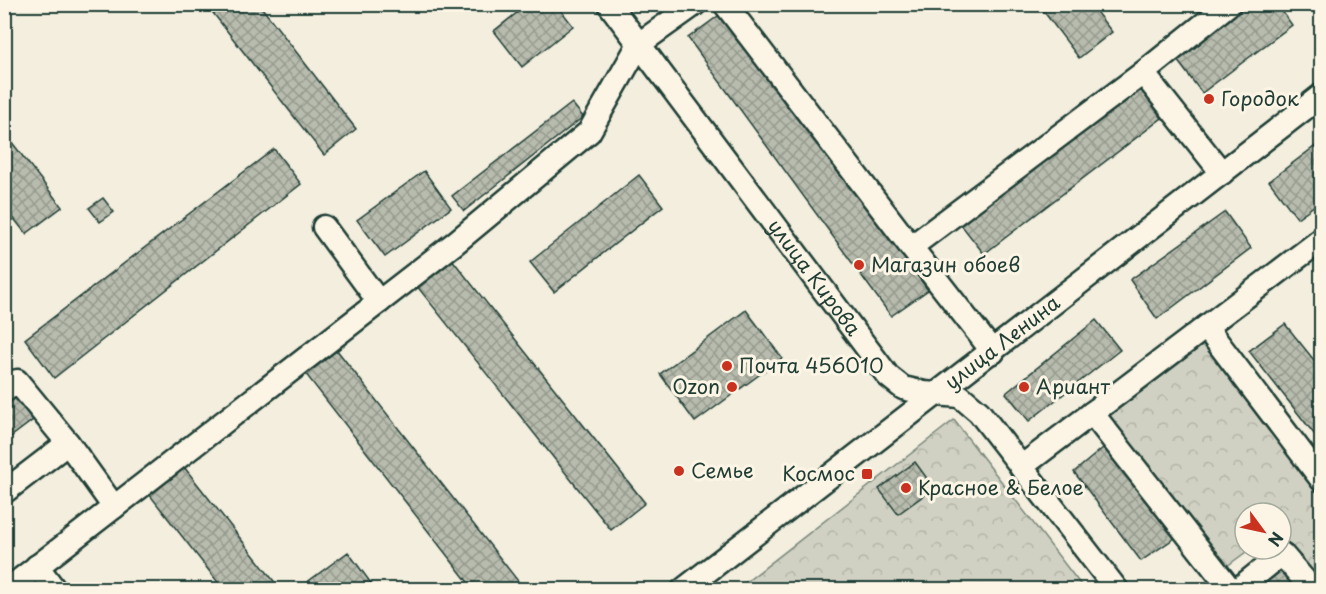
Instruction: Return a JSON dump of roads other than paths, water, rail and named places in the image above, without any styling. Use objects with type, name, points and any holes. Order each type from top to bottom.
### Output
[{"type":"street","name":"улица Кирова","points":[[609,4],[888,376],[903,388],[924,393],[960,396],[978,412],[1117,590]]},
{"type":"street","points":[[7,590],[455,243],[589,132],[639,44],[694,4]]},
{"type":"street","points":[[725,4],[993,352]]},
{"type":"street","points":[[911,247],[1143,73],[1229,4]]},
{"type":"street","points":[[1143,73],[1222,173]]},
{"type":"street","name":"улица Ленина","points":[[683,590],[1322,95]]},
{"type":"street","points":[[324,227],[379,302]]},
{"type":"street","points":[[1021,467],[1322,239]]},
{"type":"street","points":[[1206,327],[1322,480]]},
{"type":"street","points":[[4,391],[17,381],[68,443],[114,507]]},
{"type":"street","points":[[1092,413],[1231,590]]},
{"type":"street","points":[[4,492],[68,443]]},
{"type":"street","points":[[1237,590],[1282,554],[1312,590]]},
{"type":"street","points":[[37,566],[55,590]]},
{"type":"place","name":"Городок","points":[[1209,99]]},
{"type":"place","name":"Магазин обоев","points":[[859,265]]},
{"type":"place","name":"Почта 456010","points":[[727,366]]},
{"type":"place","name":"Ozon","points":[[732,387]]},
{"type":"place","name":"Ариант","points":[[1024,387]]},
{"type":"place","name":"Семье","points":[[679,471]]},
{"type":"place","name":"Космос","points":[[867,474]]},
{"type":"place","name":"Красное & Белое","points":[[906,488]]}]
